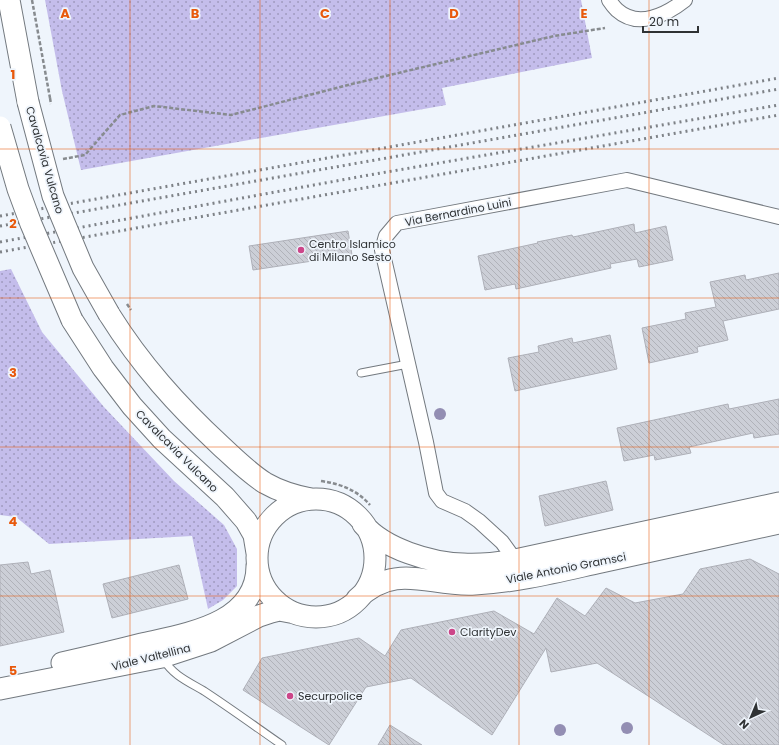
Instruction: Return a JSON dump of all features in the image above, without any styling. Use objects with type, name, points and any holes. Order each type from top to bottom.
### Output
[{"type":"main road","name":"Cavalcavia Vulcano","points":[[9,0],[28,102],[53,196],[83,268],[109,314],[136,354],[160,385],[187,413],[255,476],[276,488],[298,496],[317,490]]},
{"type":"main road","name":"Cavalcavia Vulcano","points":[[0,127],[18,189],[31,224],[72,320],[103,368],[132,406],[162,439],[225,497],[246,521],[254,534],[257,560]]},
{"type":"main road","points":[[317,490],[329,501],[343,506],[355,514],[367,515],[374,552],[374,562],[369,582],[357,599],[343,610],[329,615],[311,616],[295,613],[279,604],[270,594],[261,579],[257,560],[259,541],[262,532],[274,516],[294,503],[308,500],[317,490]]},
{"type":"main road","name":"Viale Antonio Gramsci","points":[[367,515],[376,536],[391,545],[409,553],[436,560],[473,564],[515,560],[779,504]]},
{"type":"main road","name":"Viale Antonio Gramsci","points":[[357,599],[372,587],[389,580],[417,578],[461,584],[489,583],[544,574],[779,523]]},
{"type":"main road","name":"Viale Valtellina","points":[[0,677],[181,636],[208,627],[227,618],[245,602],[254,586],[257,574],[257,560]]},
{"type":"main road","name":"Viale Valtellina","points":[[0,689],[162,657],[211,641],[259,616],[271,612],[279,610],[295,613]]},
{"type":"street","points":[[609,0],[617,10],[626,16],[637,19],[650,18],[664,13],[685,0]]},
{"type":"street","name":"Via Bernardino Luini","points":[[515,560],[502,542],[479,521],[465,511],[442,501],[436,493],[426,442],[382,250],[386,236],[397,223],[627,180],[779,217]]},
{"type":"lane","points":[[361,373],[408,364]]},
{"type":"lane","points":[[162,657],[169,669],[178,676],[203,691],[282,745]]},
{"type":"path","points":[[32,0],[52,110]]},
{"type":"path","points":[[62,155],[63,160],[85,155],[120,115],[154,106],[231,115],[352,84],[546,38],[605,28]]},
{"type":"path","points":[[125,299],[135,316]]},
{"type":"path","points":[[317,490],[339,484],[363,497],[367,515]]},
{"type":"shaded area","points":[[45,0],[581,0],[592,58],[442,88],[446,105],[81,170],[62,91]]},
{"type":"shaded area","points":[[11,269],[42,332],[104,407],[174,481],[224,525],[237,549],[237,586],[223,600],[208,609],[192,536],[49,544],[16,517],[0,515],[0,271]]},
{"type":"building","points":[[634,224],[635,233],[666,226],[673,260],[639,267],[637,259],[610,264],[611,268],[516,289],[515,284],[485,290],[478,256],[538,243],[537,242],[572,235],[573,237]]},
{"type":"building","name":"Centro Islamico di Milano Sesto","points":[[348,231],[352,255],[253,270],[249,246]]},
{"type":"building","points":[[779,273],[779,309],[723,321],[728,340],[697,347],[698,352],[649,363],[642,328],[686,319],[685,313],[716,307],[710,282],[745,275],[746,280]]},
{"type":"building","points":[[610,335],[617,369],[515,391],[508,358],[539,352],[538,346],[572,338],[573,343]]},
{"type":"building","points":[[779,399],[779,434],[754,438],[753,433],[689,447],[691,453],[655,460],[654,455],[624,461],[617,428],[728,404],[729,409]]},
{"type":"building","points":[[606,481],[613,510],[545,526],[539,496]]},
{"type":"building","points":[[750,559],[779,574],[779,745],[724,745],[597,663],[551,672],[546,648],[492,735],[411,678],[366,687],[329,745],[243,690],[262,658],[359,638],[385,656],[401,630],[494,611],[534,634],[557,598],[585,616],[606,588],[635,603],[683,594],[700,569]]},
{"type":"building","points":[[28,562],[31,574],[50,570],[64,632],[0,646],[0,565]]},
{"type":"building","points":[[179,565],[188,599],[112,618],[103,584]]},
{"type":"building","points":[[390,725],[422,745],[378,745]]},
{"type":"railway","points":[[0,216],[779,78]]},
{"type":"railway","points":[[0,226],[779,89]]},
{"type":"railway","points":[[0,242],[369,175],[779,105]]},
{"type":"railway","points":[[0,252],[779,115]]},
{"type":"place","name":"Centro Islamico di Milano Sesto","points":[[301,250]]},
{"type":"place","name":"ClarityDev","points":[[452,632]]},
{"type":"place","name":"Securpolice","points":[[290,696]]}]
